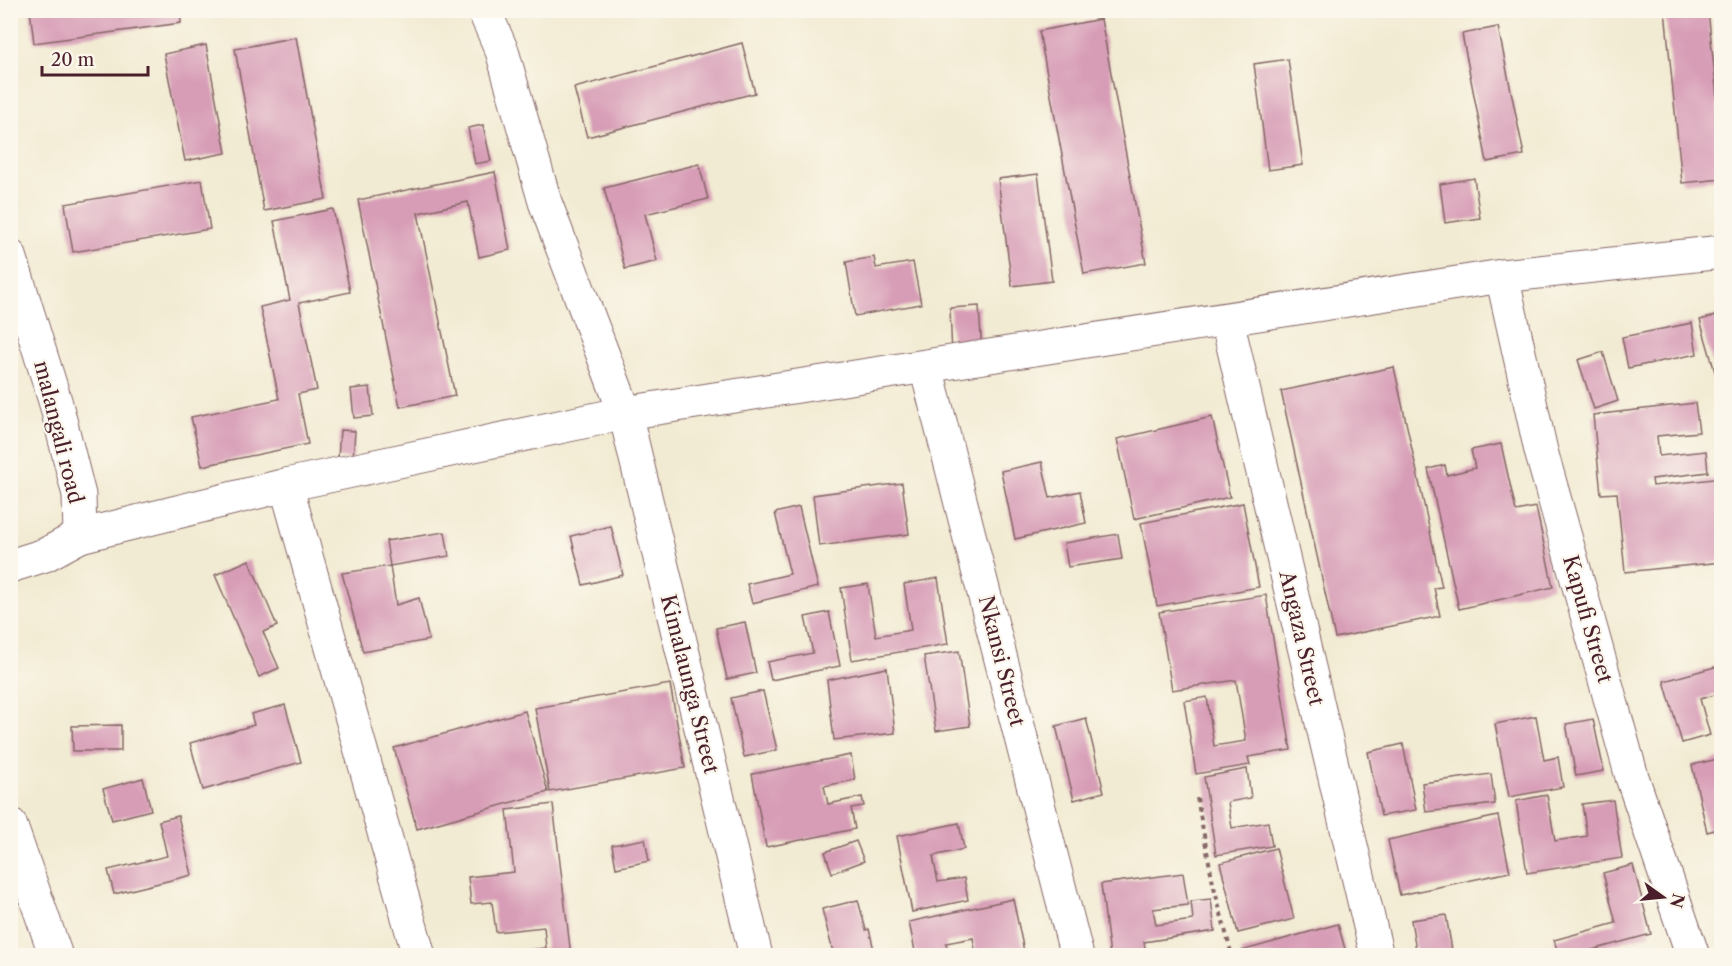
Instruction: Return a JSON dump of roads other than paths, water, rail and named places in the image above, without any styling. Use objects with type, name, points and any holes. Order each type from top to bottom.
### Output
[{"type":"street","name":"Kimalaunga Street","points":[[484,10],[502,51],[545,202],[624,413],[756,956]]},
{"type":"street","points":[[10,566],[45,555],[80,536],[285,485],[624,413],[1502,276],[1722,252]]},
{"type":"street","name":"malangali road","points":[[10,256],[56,404],[79,495],[80,536]]},
{"type":"street","name":"Kapufi Street","points":[[1502,276],[1541,451],[1574,572],[1632,777],[1693,956]]},
{"type":"street","name":"Angaza Street","points":[[1227,320],[1377,956]]},
{"type":"street","name":"Nkansi Street","points":[[926,367],[1077,956]]},
{"type":"street","points":[[285,485],[419,956]]},
{"type":"street","points":[[10,824],[56,956]]}]
